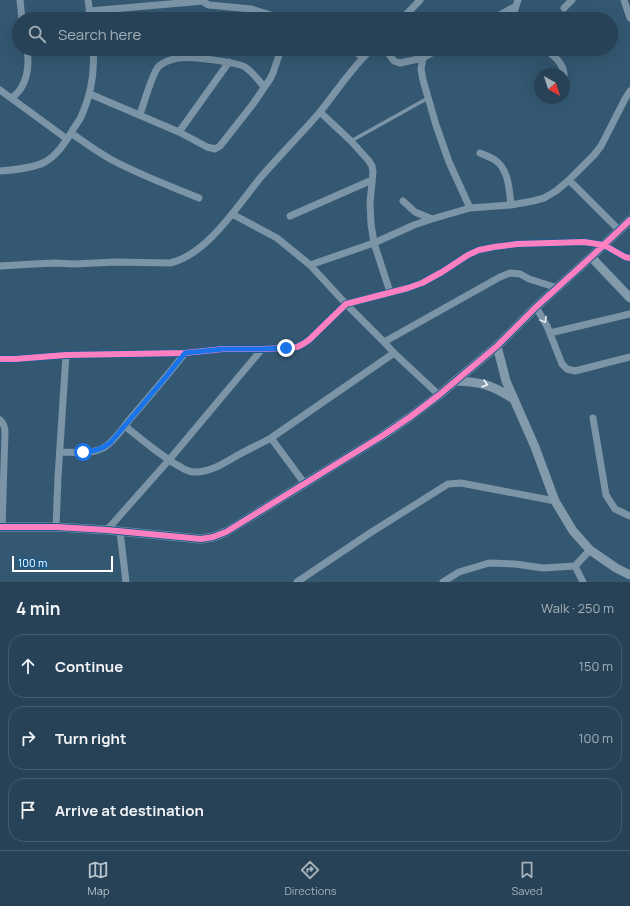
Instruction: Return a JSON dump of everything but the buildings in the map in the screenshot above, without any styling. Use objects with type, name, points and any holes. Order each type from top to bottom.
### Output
[{"type":"street","points":[[20,0],[21,12]]},
{"type":"street","points":[[88,0],[90,11],[204,1],[209,5],[251,9],[261,12]]},
{"type":"street","points":[[409,12],[420,0]]},
{"type":"street","points":[[564,8],[572,0]]},
{"type":"street","points":[[624,0],[629,15]]},
{"type":"street","points":[[504,12],[517,3]]},
{"type":"street","points":[[12,98],[21,89],[26,75],[28,56]]},
{"type":"street","points":[[0,171],[44,162],[60,150],[80,118],[90,94],[93,77],[93,56]]},
{"type":"street","points":[[90,94],[140,114],[207,147],[213,149],[218,148],[253,104],[274,73],[279,56]]},
{"type":"street","points":[[390,56],[394,61],[400,63],[426,56]]},
{"type":"street","points":[[554,56],[558,59],[563,68]]},
{"type":"street","points":[[140,114],[154,74],[158,67],[171,59],[181,57],[229,62],[245,67],[264,87]]},
{"type":"street","points":[[0,266],[41,263],[165,263],[176,261],[191,254],[221,228],[263,175],[320,112],[363,57]]},
{"type":"street","points":[[423,58],[422,74],[428,98],[449,162],[470,208]]},
{"type":"street","points":[[179,132],[229,62]]},
{"type":"street","points":[[0,90],[69,136],[127,168],[199,198]]},
{"type":"street","points":[[310,265],[374,243],[414,225],[470,208],[511,205],[533,202],[544,198],[556,191],[569,180],[594,155],[601,146],[621,105],[630,91]]},
{"type":"street","points":[[320,112],[351,141],[372,166],[373,172],[370,216],[374,243],[390,292]]},
{"type":"street","points":[[480,153],[494,160],[503,169],[507,176],[511,205]]},
{"type":"street","points":[[290,216],[372,180]]},
{"type":"street","points":[[569,180],[619,230]]},
{"type":"street","points":[[403,201],[415,212],[432,219]]},
{"type":"street","points":[[232,214],[277,238],[310,265],[394,353],[439,395]]},
{"type":"street","points":[[0,420],[5,427],[1,527],[56,527],[107,530],[201,539],[213,537],[237,526],[305,484],[410,417],[439,395],[497,346],[536,307],[591,258],[630,220]]},
{"type":"street","points":[[0,358],[66,355],[185,353],[223,349],[262,349],[297,346],[309,340],[346,304],[422,283],[479,250],[517,244],[584,242],[604,245],[625,257],[630,258]]},
{"type":"street","points":[[591,258],[630,298]]},
{"type":"street","points":[[384,342],[500,277],[510,273],[520,274],[529,279],[558,288]]},
{"type":"street","points":[[536,307],[550,333],[564,367],[575,371],[630,358]]},
{"type":"street","points":[[550,333],[630,314]]},
{"type":"street","points":[[497,346],[512,398],[535,447],[555,501],[573,531],[590,550],[616,568],[630,575]]},
{"type":"street","points":[[107,530],[169,460],[262,349]]},
{"type":"street","points":[[60,452],[95,451],[104,448],[125,426],[185,353]]},
{"type":"street","points":[[125,426],[169,460],[183,468],[192,472],[209,470],[271,438],[394,353]]},
{"type":"street","points":[[56,527],[66,355]]},
{"type":"street","points":[[455,381],[487,384],[512,398]]},
{"type":"street","points":[[593,418],[606,495],[615,509],[630,516]]},
{"type":"street","points":[[271,438],[305,484]]},
{"type":"street","points":[[297,582],[370,533],[448,484],[461,483],[555,501]]},
{"type":"street","points":[[120,532],[126,582]]},
{"type":"street","points":[[443,582],[459,572],[489,562],[543,568],[576,566],[590,550]]},
{"type":"street","points":[[576,566],[583,582]]},
{"type":"lane","points":[[351,141],[428,98]]},
{"type":"cycle path","points":[[0,527],[56,527],[107,530],[201,539],[213,537],[226,532],[382,436],[439,395],[497,346],[536,307],[630,220]]},
{"type":"cycle path","points":[[0,359],[66,355],[185,353],[223,349],[297,347],[309,340],[346,304],[422,283],[479,250],[517,244],[584,242],[604,245],[625,257],[630,258]]},
{"type":"route","points":[[83,452],[95,451],[104,448],[111,442],[185,353],[223,349],[286,348]]}]
